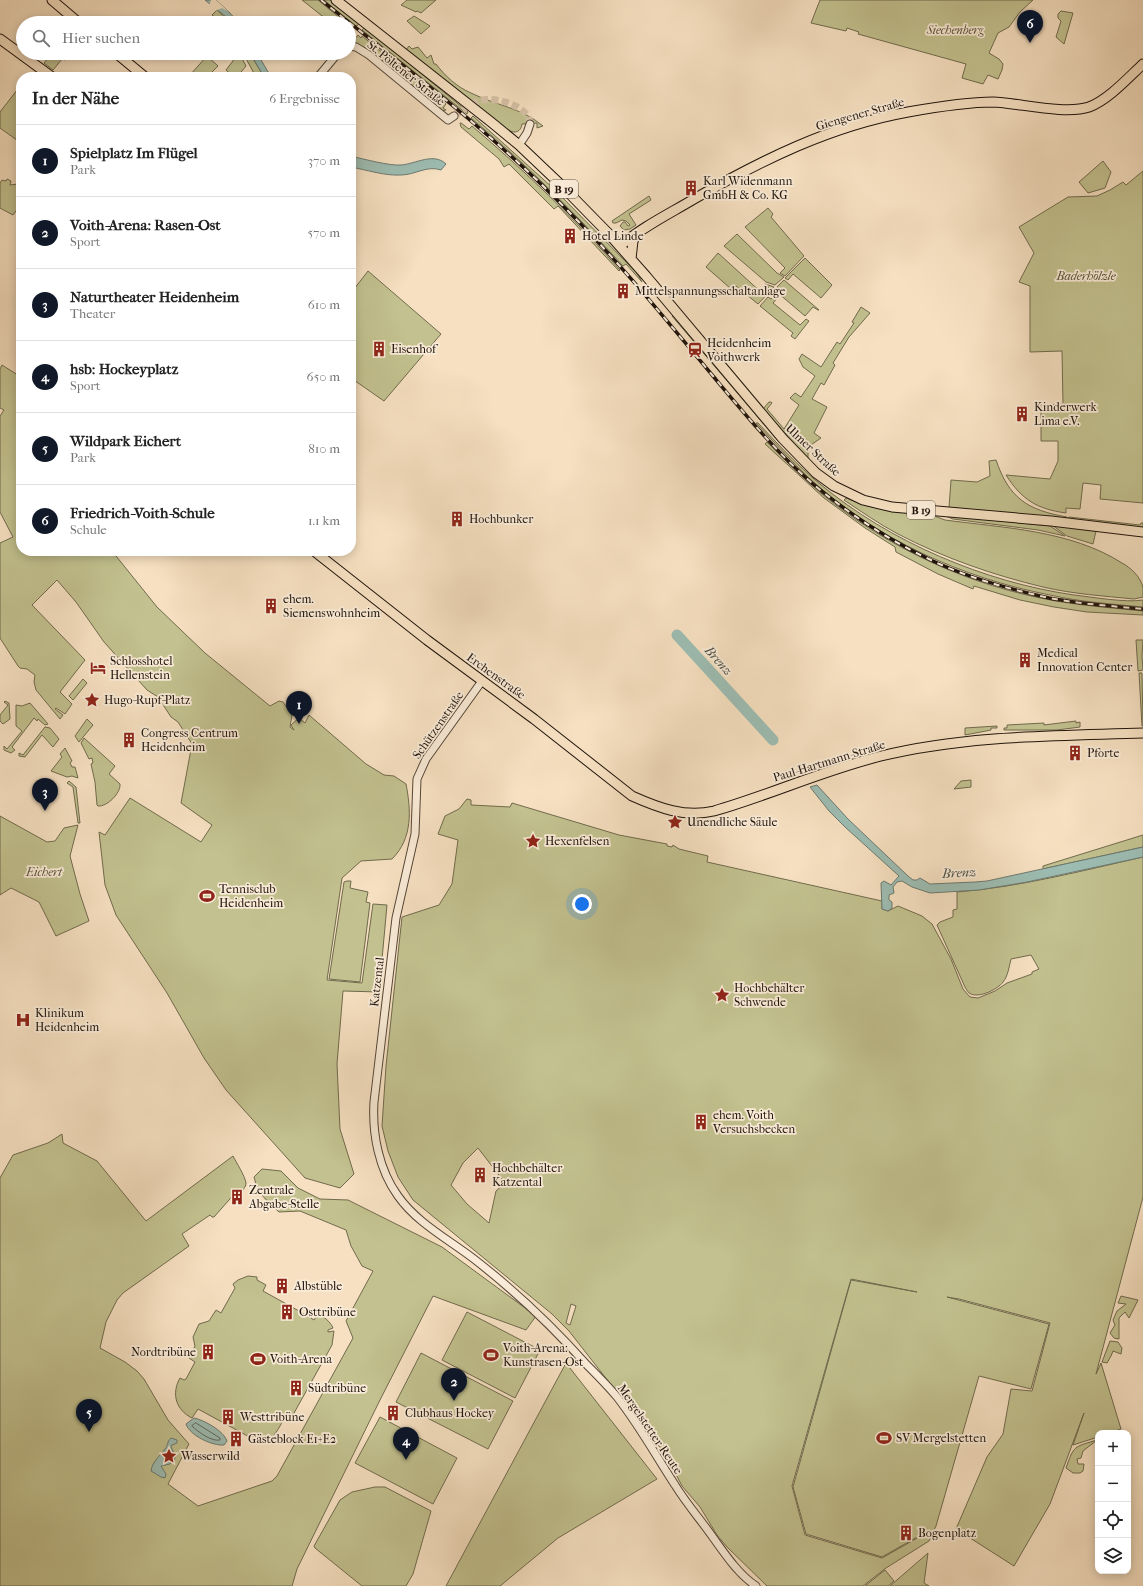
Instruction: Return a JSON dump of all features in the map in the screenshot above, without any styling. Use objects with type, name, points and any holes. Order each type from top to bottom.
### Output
[{"type":"main road","points":[[52,0],[70,16]]},
{"type":"main road","name":"B 19","points":[[336,0],[355,16]]},
{"type":"main road","name":"B 19","points":[[356,17],[519,145],[575,199],[620,246]]},
{"type":"main road","points":[[0,39],[16,51]]},
{"type":"main road","points":[[29,60],[45,72]]},
{"type":"main road","points":[[125,60],[140,72]]},
{"type":"main road","name":"Giengener Straße","points":[[620,246],[636,234],[670,213],[760,163],[793,147],[850,126],[907,112],[984,102],[1010,103],[1050,108],[1086,108],[1101,101],[1143,64]]},
{"type":"main road","points":[[631,259],[633,241],[636,234]]},
{"type":"main road","name":"Ulmer Straße","points":[[620,246],[783,439],[816,472],[844,492],[863,500],[892,507],[1143,532]]},
{"type":"main road","name":"Erchenstraße","points":[[320,556],[409,626],[632,796],[669,810]]},
{"type":"main road","name":"Paul-Hartmann-Straße","points":[[669,810],[694,814],[714,811],[847,765],[897,752],[939,745],[996,738],[1143,733]]},
{"type":"street","name":"St. Pöltener Straße","points":[[356,47],[369,55],[451,118]]},
{"type":"street","points":[[322,72],[332,60]]},
{"type":"street","points":[[519,145],[527,133],[530,124]]},
{"type":"street","name":"Schützenstraße","points":[[416,784],[420,769],[426,759],[482,681]]},
{"type":"street","name":"Katzental","points":[[390,1182],[383,1166],[377,1144],[374,1126],[374,1108],[395,924],[400,895],[416,834],[416,784]]},
{"type":"street","name":"Mergelstetter Reute","points":[[390,1182],[402,1202],[419,1219],[474,1259],[513,1292],[564,1339],[612,1391],[662,1462],[675,1486],[733,1564],[749,1581],[756,1586]]},
{"type":"green space","points":[[302,0],[318,0],[337,16],[322,16]]},
{"type":"green space","points":[[324,0],[330,0],[350,16],[343,16]]},
{"type":"green space","points":[[407,0],[436,0],[421,13],[401,5]]},
{"type":"green space","name":"Siechenberg","points":[[820,0],[1033,0],[1020,12],[1009,27],[998,33],[989,53],[999,59],[1003,64],[1002,70],[998,79],[988,75],[983,84],[962,78],[966,64],[858,34],[859,32],[847,28],[846,31],[811,23]]},
{"type":"green space","points":[[217,10],[223,16],[213,16],[212,15]]},
{"type":"green space","points":[[1061,11],[1073,13],[1064,44],[1056,37],[1061,21],[1058,18],[1058,14]]},
{"type":"green space","points":[[414,16],[430,26],[421,34],[407,21]]},
{"type":"green space","points":[[364,28],[468,112],[467,114],[362,30]]},
{"type":"green space","points":[[358,35],[361,38],[362,36],[446,104],[443,108],[446,110],[441,111],[365,49],[356,44],[356,38]]},
{"type":"green space","points":[[409,46],[412,49],[418,47],[427,58],[431,55],[434,64],[436,64],[447,77],[466,91],[526,115],[543,126],[537,128],[537,123],[522,124],[517,132],[508,130],[405,51]]},
{"type":"green space","points":[[46,60],[61,60],[53,70],[44,63]]},
{"type":"green space","points":[[203,60],[211,60],[218,66],[212,72],[193,72]]},
{"type":"green space","points":[[234,60],[243,60],[246,66],[241,72],[228,72],[226,70]]},
{"type":"green space","points":[[247,60],[254,60],[261,72],[253,72]]},
{"type":"green space","points":[[16,91],[16,139],[0,128],[0,112]]},
{"type":"green space","points":[[473,116],[553,188],[637,273],[642,282],[626,264],[623,266],[587,227],[530,171],[471,118]]},
{"type":"green space","points":[[460,123],[469,129],[472,126],[511,160],[567,213],[620,270],[619,271],[558,206],[554,209],[509,164],[504,167],[499,159],[461,127]]},
{"type":"green space","points":[[1103,161],[1111,172],[1105,188],[1088,193],[1079,182]]},
{"type":"green space","name":"Baderhölzle","points":[[1143,171],[1143,503],[1100,499],[1101,485],[1083,483],[1080,509],[1066,508],[1066,513],[1047,509],[1038,506],[1024,497],[1006,475],[1050,479],[1058,461],[1058,441],[1041,441],[1041,405],[1063,404],[1062,351],[1030,352],[1030,286],[1019,282],[1034,253],[1019,227],[1068,197],[1097,196],[1123,182],[1126,185]]},
{"type":"green space","points":[[7,179],[11,181],[10,185],[16,184],[16,211],[13,215],[0,208],[0,183],[2,180],[6,181]]},
{"type":"green space","points":[[649,196],[651,200],[629,214],[636,225],[630,229],[624,230],[620,226],[623,222],[625,222],[628,226],[630,225],[626,221],[622,220],[613,223],[612,221]]},
{"type":"green space","points":[[768,208],[773,214],[771,217],[804,256],[785,276],[780,273],[785,268],[745,227]]},
{"type":"green space","points":[[737,234],[777,273],[784,277],[775,285],[766,282],[724,246]]},
{"type":"green space","points":[[718,253],[763,294],[769,288],[765,284],[774,287],[758,304],[736,286],[730,288],[706,267]]},
{"type":"green space","points":[[805,258],[832,285],[821,298],[793,274],[788,280],[785,278]]},
{"type":"green space","points":[[368,271],[441,334],[384,401],[356,381],[356,287]]},
{"type":"green space","points":[[784,280],[819,310],[813,307],[805,316],[778,293],[781,290],[777,287]]},
{"type":"green space","points":[[776,294],[779,296],[773,303],[800,325],[806,319],[809,321],[795,339],[791,336],[793,333],[760,306],[768,297],[771,299]]},
{"type":"green space","points":[[861,307],[870,313],[849,337],[833,363],[835,365],[824,385],[821,383],[812,399],[827,407],[814,433],[821,438],[808,447],[808,458],[763,409],[769,402],[771,402],[772,403],[767,409],[784,429],[799,405],[790,398],[795,393],[801,397],[815,376],[803,367],[799,359],[802,354],[821,367],[837,342],[840,344],[854,323],[852,322]]},
{"type":"green space","points":[[673,315],[791,452],[777,440],[672,316]]},
{"type":"green space","points":[[2,365],[16,374],[16,556],[116,556],[157,607],[205,653],[270,706],[279,701],[283,702],[292,715],[290,727],[294,730],[291,725],[299,718],[305,723],[309,715],[366,764],[384,775],[394,776],[406,784],[409,804],[409,823],[404,842],[399,851],[392,859],[361,861],[342,878],[327,980],[362,983],[373,904],[387,905],[379,992],[343,991],[337,1064],[340,1129],[354,1174],[340,1188],[305,1178],[226,1090],[204,1058],[167,993],[116,915],[105,885],[99,832],[105,835],[130,798],[201,842],[212,825],[181,803],[192,744],[178,722],[171,717],[158,697],[147,690],[104,642],[76,602],[57,580],[32,605],[85,660],[60,692],[72,704],[65,714],[56,708],[55,709],[63,715],[60,719],[36,690],[34,682],[35,675],[27,669],[20,668],[18,666],[0,638],[0,543],[13,537],[0,512],[0,416],[4,410],[0,408],[0,369]]},
{"type":"green space","points":[[756,423],[758,423],[820,484],[847,505],[907,541],[973,569],[1006,580],[1040,589],[1074,595],[1118,600],[1143,600],[1143,607],[1073,599],[1017,588],[953,567],[922,553],[863,520],[835,500],[802,472]]},
{"type":"green space","points":[[767,442],[815,488],[848,514],[903,548],[932,562],[993,586],[1024,594],[1067,603],[1143,611],[1143,615],[1087,612],[1054,607],[1020,600],[974,586],[973,589],[938,574],[896,552],[895,547],[865,528],[824,498],[765,444]]},
{"type":"green space","points":[[996,460],[1007,484],[1021,500],[1030,506],[1067,517],[1067,519],[949,508],[951,480],[977,482],[990,476],[989,461]]},
{"type":"green space","points":[[846,498],[862,504],[929,514],[945,520],[1013,528],[1081,543],[1102,552],[1129,567],[1142,584],[1143,597],[1134,599],[1066,591],[1043,587],[987,571],[915,543],[877,522],[844,500]]},
{"type":"green space","points":[[943,515],[1050,526],[1065,536],[1038,530],[953,519]]},
{"type":"green space","points":[[1069,517],[1140,525],[1143,523],[1143,529],[1068,519]]},
{"type":"green space","points":[[1052,525],[1096,531],[1093,544],[1067,536]]},
{"type":"green space","points":[[1136,640],[1143,640],[1143,670],[1138,671]]},
{"type":"green space","points":[[1139,673],[1142,673],[1143,726],[1142,726]]},
{"type":"green space","points":[[83,679],[87,683],[73,700],[69,696]]},
{"type":"green space","points":[[4,702],[9,703],[10,719],[3,724],[0,721],[0,715],[8,705]]},
{"type":"green space","points":[[30,703],[48,724],[45,725],[38,719],[37,721],[34,718],[12,747],[15,750],[11,753],[4,750],[4,746],[7,749],[22,731],[16,726],[16,705],[22,706]]},
{"type":"green space","points":[[87,719],[93,725],[79,742],[75,736]]},
{"type":"green space","points":[[1076,721],[1076,723],[1080,722],[1080,727],[1057,730],[1004,730],[1004,728],[1007,728],[1007,725],[1044,723],[1044,725]]},
{"type":"green space","points":[[997,726],[997,728],[991,728],[991,730],[965,735],[965,728]]},
{"type":"green space","points":[[45,727],[50,728],[59,739],[53,747],[42,735],[25,757],[19,756],[19,753],[23,755]]},
{"type":"green space","points":[[84,738],[115,766],[109,774],[120,784],[120,788],[113,799],[102,806],[97,805],[95,782],[91,764],[93,763],[92,758],[89,759],[81,743]]},
{"type":"green space","points":[[65,748],[72,761],[70,763],[72,767],[75,767],[78,778],[72,776],[67,777],[51,771],[62,757],[60,754]]},
{"type":"green space","points":[[971,780],[971,787],[954,789],[961,781]]},
{"type":"green space","points":[[69,781],[76,787],[80,823],[78,823],[73,787],[67,783]]},
{"type":"green space","points":[[467,799],[471,800],[471,805],[510,807],[512,803],[619,835],[667,844],[667,846],[672,847],[673,845],[679,849],[708,856],[707,862],[882,901],[882,909],[888,911],[898,906],[922,916],[932,924],[951,959],[963,989],[970,997],[978,998],[995,991],[1007,983],[1032,974],[1032,972],[1039,969],[1031,955],[1011,959],[1006,977],[1001,985],[984,994],[975,995],[969,993],[937,925],[940,922],[953,917],[953,910],[957,909],[957,892],[981,890],[1027,882],[1143,857],[1143,1197],[1096,1374],[1101,1363],[1121,1429],[1095,1430],[1095,1438],[1073,1445],[1084,1413],[1050,1504],[1014,1566],[956,1529],[987,1457],[1003,1434],[1011,1389],[1032,1391],[1050,1323],[947,1297],[1049,1324],[1031,1389],[979,1376],[936,1526],[932,1534],[926,1532],[882,1557],[806,1534],[793,1487],[851,1280],[917,1292],[851,1279],[792,1486],[805,1535],[882,1558],[926,1533],[932,1535],[929,1541],[886,1568],[863,1586],[767,1586],[727,1547],[717,1535],[700,1507],[682,1486],[666,1455],[569,1331],[552,1314],[413,1200],[398,1177],[388,1151],[382,1126],[386,1066],[402,917],[439,905],[452,884],[458,840],[438,834],[445,816],[459,809]],"holes":[[[478,1148],[505,1183],[496,1191],[489,1223],[467,1204],[451,1185],[463,1163]],[[571,1304],[576,1306],[570,1325],[566,1323]]]},
{"type":"green space","name":"Eichert","points":[[0,816],[47,842],[55,841],[64,828],[78,825],[70,856],[89,921],[56,936],[39,902],[11,888],[0,895]]},
{"type":"green space","points":[[1143,835],[1143,847],[1043,869],[1043,866]]},
{"type":"green space","points":[[351,881],[350,888],[368,892],[366,902],[370,903],[360,982],[329,979],[344,882]]},
{"type":"green space","points":[[62,1134],[63,1143],[97,1161],[146,1221],[233,1156],[245,1180],[246,1184],[243,1190],[239,1194],[236,1192],[214,1217],[210,1215],[182,1234],[189,1246],[123,1293],[117,1300],[106,1322],[100,1348],[125,1362],[137,1371],[144,1379],[168,1420],[189,1444],[168,1484],[198,1506],[272,1481],[277,1476],[353,1338],[346,1321],[373,1271],[362,1266],[351,1246],[346,1230],[300,1211],[279,1212],[274,1208],[263,1196],[254,1177],[262,1169],[281,1171],[298,1188],[320,1199],[348,1200],[442,1247],[536,1316],[526,1330],[433,1296],[297,1569],[292,1586],[0,1586],[0,1178],[13,1155],[48,1143]]},
{"type":"green space","name":"Voith-Arena","points":[[248,1276],[257,1277],[257,1280],[266,1285],[263,1291],[308,1316],[311,1312],[313,1313],[311,1318],[314,1320],[318,1314],[322,1316],[329,1321],[333,1328],[328,1330],[328,1332],[334,1331],[332,1345],[289,1422],[284,1419],[273,1436],[265,1441],[255,1440],[198,1409],[192,1418],[182,1411],[176,1396],[177,1384],[180,1378],[184,1380],[186,1379],[195,1362],[189,1358],[195,1346],[193,1337],[199,1324],[209,1321],[216,1310],[221,1313],[235,1288],[233,1284]]},
{"type":"green space","points":[[1121,1296],[1138,1300],[1129,1318],[1125,1312],[1119,1318],[1119,1339],[1114,1338],[1110,1333],[1115,1325],[1113,1320],[1117,1311],[1126,1304],[1118,1303]]},
{"type":"green space","name":"Voith-Arena: Kunstrasen-Ost","points":[[467,1312],[540,1350],[515,1398],[442,1360]]},
{"type":"green space","points":[[1110,1341],[1118,1342],[1122,1348],[1121,1354],[1113,1351],[1107,1363],[1102,1362]]},
{"type":"green space","points":[[421,1353],[513,1401],[488,1449],[396,1402]]},
{"type":"green space","points":[[566,1363],[657,1479],[558,1538],[500,1586],[446,1586]]},
{"type":"green space","points":[[380,1417],[457,1458],[433,1504],[355,1463]]},
{"type":"green space","points":[[1095,1441],[1083,1451],[1081,1458],[1077,1459],[1078,1464],[1084,1464],[1083,1471],[1080,1473],[1073,1473],[1066,1468],[1073,1451],[1084,1444]]},
{"type":"green space","points":[[375,1487],[385,1487],[431,1511],[413,1574],[406,1586],[362,1586],[314,1546],[340,1500],[352,1492]]},
{"type":"green space","points":[[928,1553],[924,1583],[929,1586],[890,1586]]},
{"type":"green space","points":[[885,1570],[894,1581],[888,1586],[865,1586]]},
{"type":"water","points":[[205,0],[216,0],[233,16],[225,16]]},
{"type":"water","points":[[254,60],[261,60],[268,72],[261,72]]},
{"type":"water","points":[[356,157],[396,165],[430,159],[436,159],[446,164],[441,170],[426,169],[406,175],[389,175],[356,168]]},
{"type":"water","points":[[817,785],[848,819],[908,876],[913,880],[920,878],[930,884],[987,881],[1143,847],[1143,857],[1027,882],[979,890],[930,893],[912,887],[902,881],[897,882],[893,887],[894,893],[889,895],[889,900],[892,902],[892,908],[888,911],[882,909],[881,883],[884,881],[891,885],[899,876],[829,811],[810,787]]},
{"type":"water","points":[[194,1418],[203,1421],[222,1433],[227,1441],[224,1445],[208,1442],[192,1432],[186,1424]]},
{"type":"water","points":[[171,1438],[177,1440],[177,1443],[171,1447],[175,1459],[170,1464],[161,1466],[166,1474],[165,1478],[151,1471],[155,1462],[166,1448]]},
{"type":"pier","points":[[211,0],[216,0],[229,12],[222,8],[215,11],[209,6]]},
{"type":"waterway","name":"Brenz","points":[[677,635],[773,740]]},
{"type":"tunnel","points":[[454,116],[477,101],[487,99],[511,104],[518,108],[529,118],[530,124]]},
{"type":"railway","points":[[321,0],[341,16]]},
{"type":"railway","points":[[356,28],[449,102],[541,184],[589,232],[625,272],[773,446],[799,472],[841,506],[901,545],[933,561],[975,578],[1049,598],[1143,609]]},
{"type":"place","name":"Friedrich-Voith-Schule","points":[[1030,43]]},
{"type":"place","name":"Karl Widenmann GmbH & Co. KG","points":[[691,188]]},
{"type":"place","name":"Hotel Linde","points":[[570,236]]},
{"type":"place","name":"Mittelspannungsschaltanlage","points":[[623,291]]},
{"type":"place","name":"Eisenhof","points":[[379,349]]},
{"type":"place","name":"Heidenheim Voithwerk","points":[[695,350]]},
{"type":"place","name":"Kinderwerk Lima e.V.","points":[[1022,414]]},
{"type":"place","name":"Hochbunker","points":[[457,519]]},
{"type":"place","name":"ehem. Siemenswohnheim","points":[[271,606]]},
{"type":"place","name":"Medical Innovation Center","points":[[1025,660]]},
{"type":"place","name":"Schlosshotel Hellenstein","points":[[98,668]]},
{"type":"place","name":"Hugo-Rupf-Platz","points":[[92,700]]},
{"type":"place","name":"Spielplatz Im Flügel","points":[[299,724]]},
{"type":"place","name":"Congress Centrum Heidenheim","points":[[129,740]]},
{"type":"place","name":"Pforte","points":[[1075,753]]},
{"type":"place","name":"Naturtheater Heidenheim","points":[[45,811]]},
{"type":"place","name":"Unendliche Säule","points":[[675,822]]},
{"type":"place","name":"Hexenfelsen","points":[[533,841]]},
{"type":"place","name":"Tennisclub Heidenheim","points":[[207,896]]},
{"type":"place","name":"Hochbehälter Schwende","points":[[722,995]]},
{"type":"place","name":"Klinikum Heidenheim","points":[[23,1020]]},
{"type":"place","name":"ehem. Voith Versuchsbecken","points":[[701,1122]]},
{"type":"place","name":"Hochbehälter Katzental","points":[[480,1175]]},
{"type":"place","name":"Zentrale Abgabe-Stelle","points":[[237,1197]]},
{"type":"place","name":"Albstüble","points":[[282,1286]]},
{"type":"place","name":"Osttribüne","points":[[287,1312]]},
{"type":"place","name":"Nordtribüne","points":[[208,1352]]},
{"type":"place","name":"Voith-Arena: Kunstrasen-Ost","points":[[491,1355]]},
{"type":"place","name":"Voith-Arena","points":[[258,1359]]},
{"type":"place","name":"Südtribüne","points":[[296,1388]]},
{"type":"place","name":"Voith-Arena: Rasen-Ost","points":[[454,1401]]},
{"type":"place","name":"Clubhaus Hockey","points":[[393,1413]]},
{"type":"place","name":"Westtribüne","points":[[228,1417]]},
{"type":"place","name":"Wildpark Eichert","points":[[89,1432]]},
{"type":"place","name":"SV Mergelstetten","points":[[884,1438]]},
{"type":"place","name":"Gästeblock E1+E2","points":[[236,1439]]},
{"type":"place","name":"Wasserwild","points":[[169,1456]]},
{"type":"place","name":"hsb: Hockeyplatz","points":[[406,1460]]},
{"type":"place","name":"Bogenplatz","points":[[906,1533]]}]
